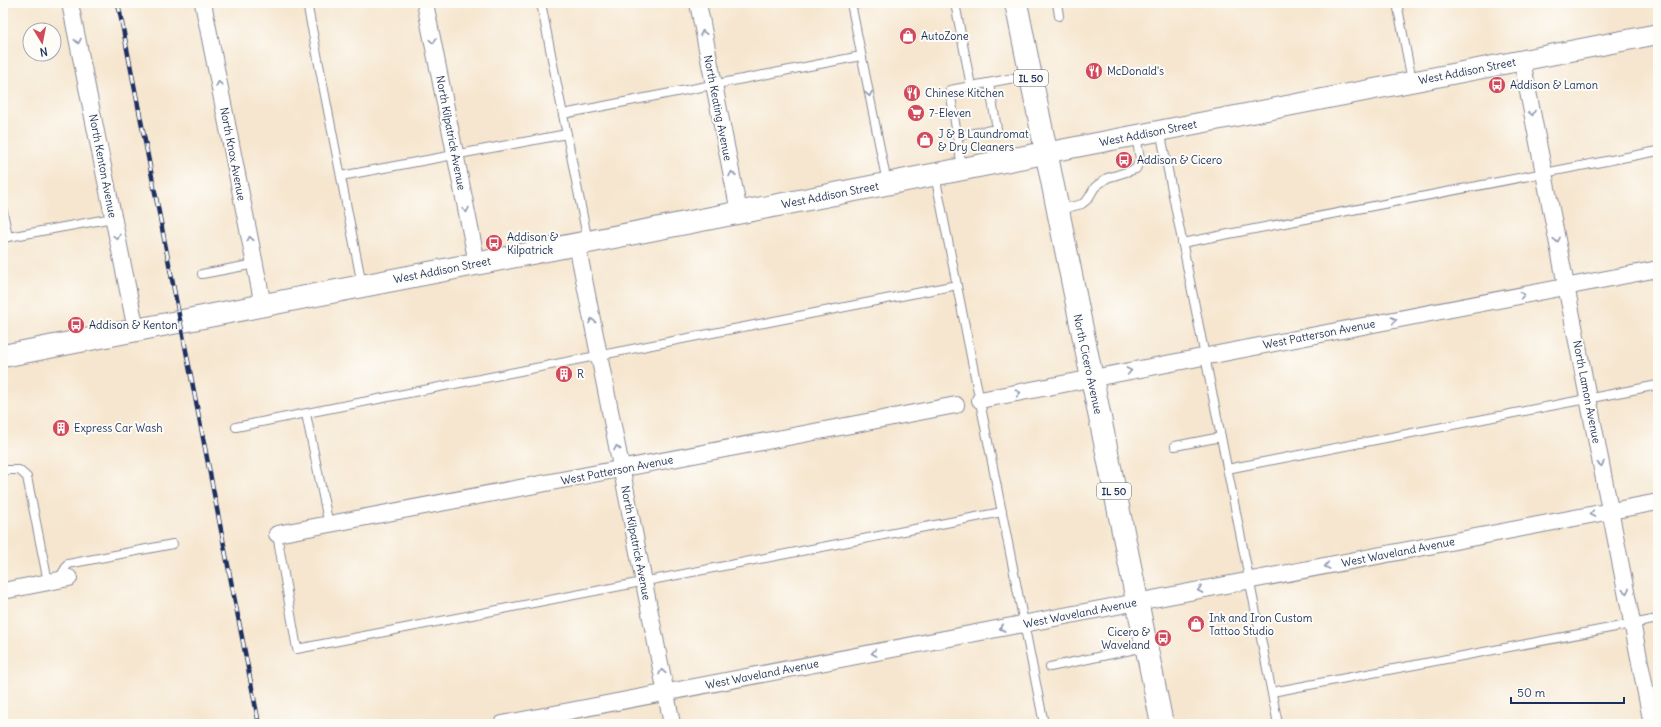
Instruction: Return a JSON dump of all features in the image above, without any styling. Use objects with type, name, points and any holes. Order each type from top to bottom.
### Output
[{"type":"main road","name":"North Cicero Avenue","points":[[1016,3],[1045,153],[1162,724]]},
{"type":"main road","name":"West Addison Street","points":[[3,356],[1045,153]]},
{"type":"street","name":"North Kenton Avenue","points":[[70,3],[136,330]]},
{"type":"street","name":"North Knox Avenue","points":[[203,3],[263,305]]},
{"type":"street","name":"North Kilpatrick Avenue","points":[[425,3],[477,263]]},
{"type":"street","name":"North Keating Avenue","points":[[698,3],[739,212]]},
{"type":"street","name":"West Addison Street","points":[[1045,153],[1658,34]]},
{"type":"street","name":"North Lamon Avenue","points":[[1522,61],[1652,724]]},
{"type":"street","name":"North Kilpatrick Avenue","points":[[583,243],[599,356],[672,724]]},
{"type":"street","name":"West Patterson Avenue","points":[[980,400],[1658,269]]},
{"type":"street","name":"West Patterson Avenue","points":[[277,534],[956,404]]},
{"type":"street","name":"West Waveland Avenue","points":[[502,724],[1658,502]]},
{"type":"street","points":[[3,591],[58,580]]},
{"type":"lane","points":[[307,3],[362,286]]},
{"type":"lane","points":[[541,3],[567,134],[583,243]]},
{"type":"lane","points":[[861,3],[851,4],[887,184]]},
{"type":"lane","points":[[954,3],[971,86]]},
{"type":"lane","points":[[1057,3],[1059,16]]},
{"type":"lane","points":[[1397,3],[1412,82]]},
{"type":"lane","points":[[563,114],[861,56]]},
{"type":"lane","points":[[962,169],[950,90],[1030,75]]},
{"type":"lane","points":[[957,136],[997,130],[989,83]]},
{"type":"lane","points":[[1160,130],[1278,724]]},
{"type":"lane","points":[[341,176],[567,134]]},
{"type":"lane","points":[[1057,210],[1082,204],[1088,199],[1095,187],[1107,178],[1136,169],[1140,159],[1136,135]]},
{"type":"lane","points":[[1182,243],[1658,151]]},
{"type":"lane","points":[[935,174],[1044,724]]},
{"type":"lane","points":[[3,212],[6,238],[114,218]]},
{"type":"lane","points":[[202,274],[255,264]]},
{"type":"lane","points":[[236,427],[957,286]]},
{"type":"lane","points":[[1227,469],[1658,385]]},
{"type":"lane","points":[[306,414],[329,525]]},
{"type":"lane","points":[[1175,446],[1221,437]]},
{"type":"lane","points":[[3,470],[19,470],[27,477],[58,580]]},
{"type":"lane","points":[[277,534],[297,649],[1002,512]]},
{"type":"lane","points":[[58,580],[68,564],[173,544]]},
{"type":"lane","points":[[1272,692],[1658,619]]},
{"type":"lane","points":[[1050,667],[1146,646]]},
{"type":"railway","points":[[118,3],[259,724]]},
{"type":"place","name":"AutoZone","points":[[908,36]]},
{"type":"place","name":"McDonald's","points":[[1094,71]]},
{"type":"place","name":"Addison & Lamon","points":[[1497,85]]},
{"type":"place","name":"Chinese Kitchen","points":[[912,93]]},
{"type":"place","name":"7-Eleven","points":[[916,113]]},
{"type":"place","name":"J & B Laundromat & Dry Cleaners","points":[[925,140]]},
{"type":"place","name":"Addison & Cicero","points":[[1124,160]]},
{"type":"place","name":"Addison & Kilpatrick","points":[[494,243]]},
{"type":"place","name":"Addison & Kenton","points":[[76,325]]},
{"type":"place","name":"R","points":[[564,374]]},
{"type":"place","name":"Express Car Wash","points":[[61,428]]},
{"type":"place","name":"Ink and Iron Custom Tattoo Studio","points":[[1196,624]]},
{"type":"place","name":"Cicero & Waveland","points":[[1163,638]]}]
